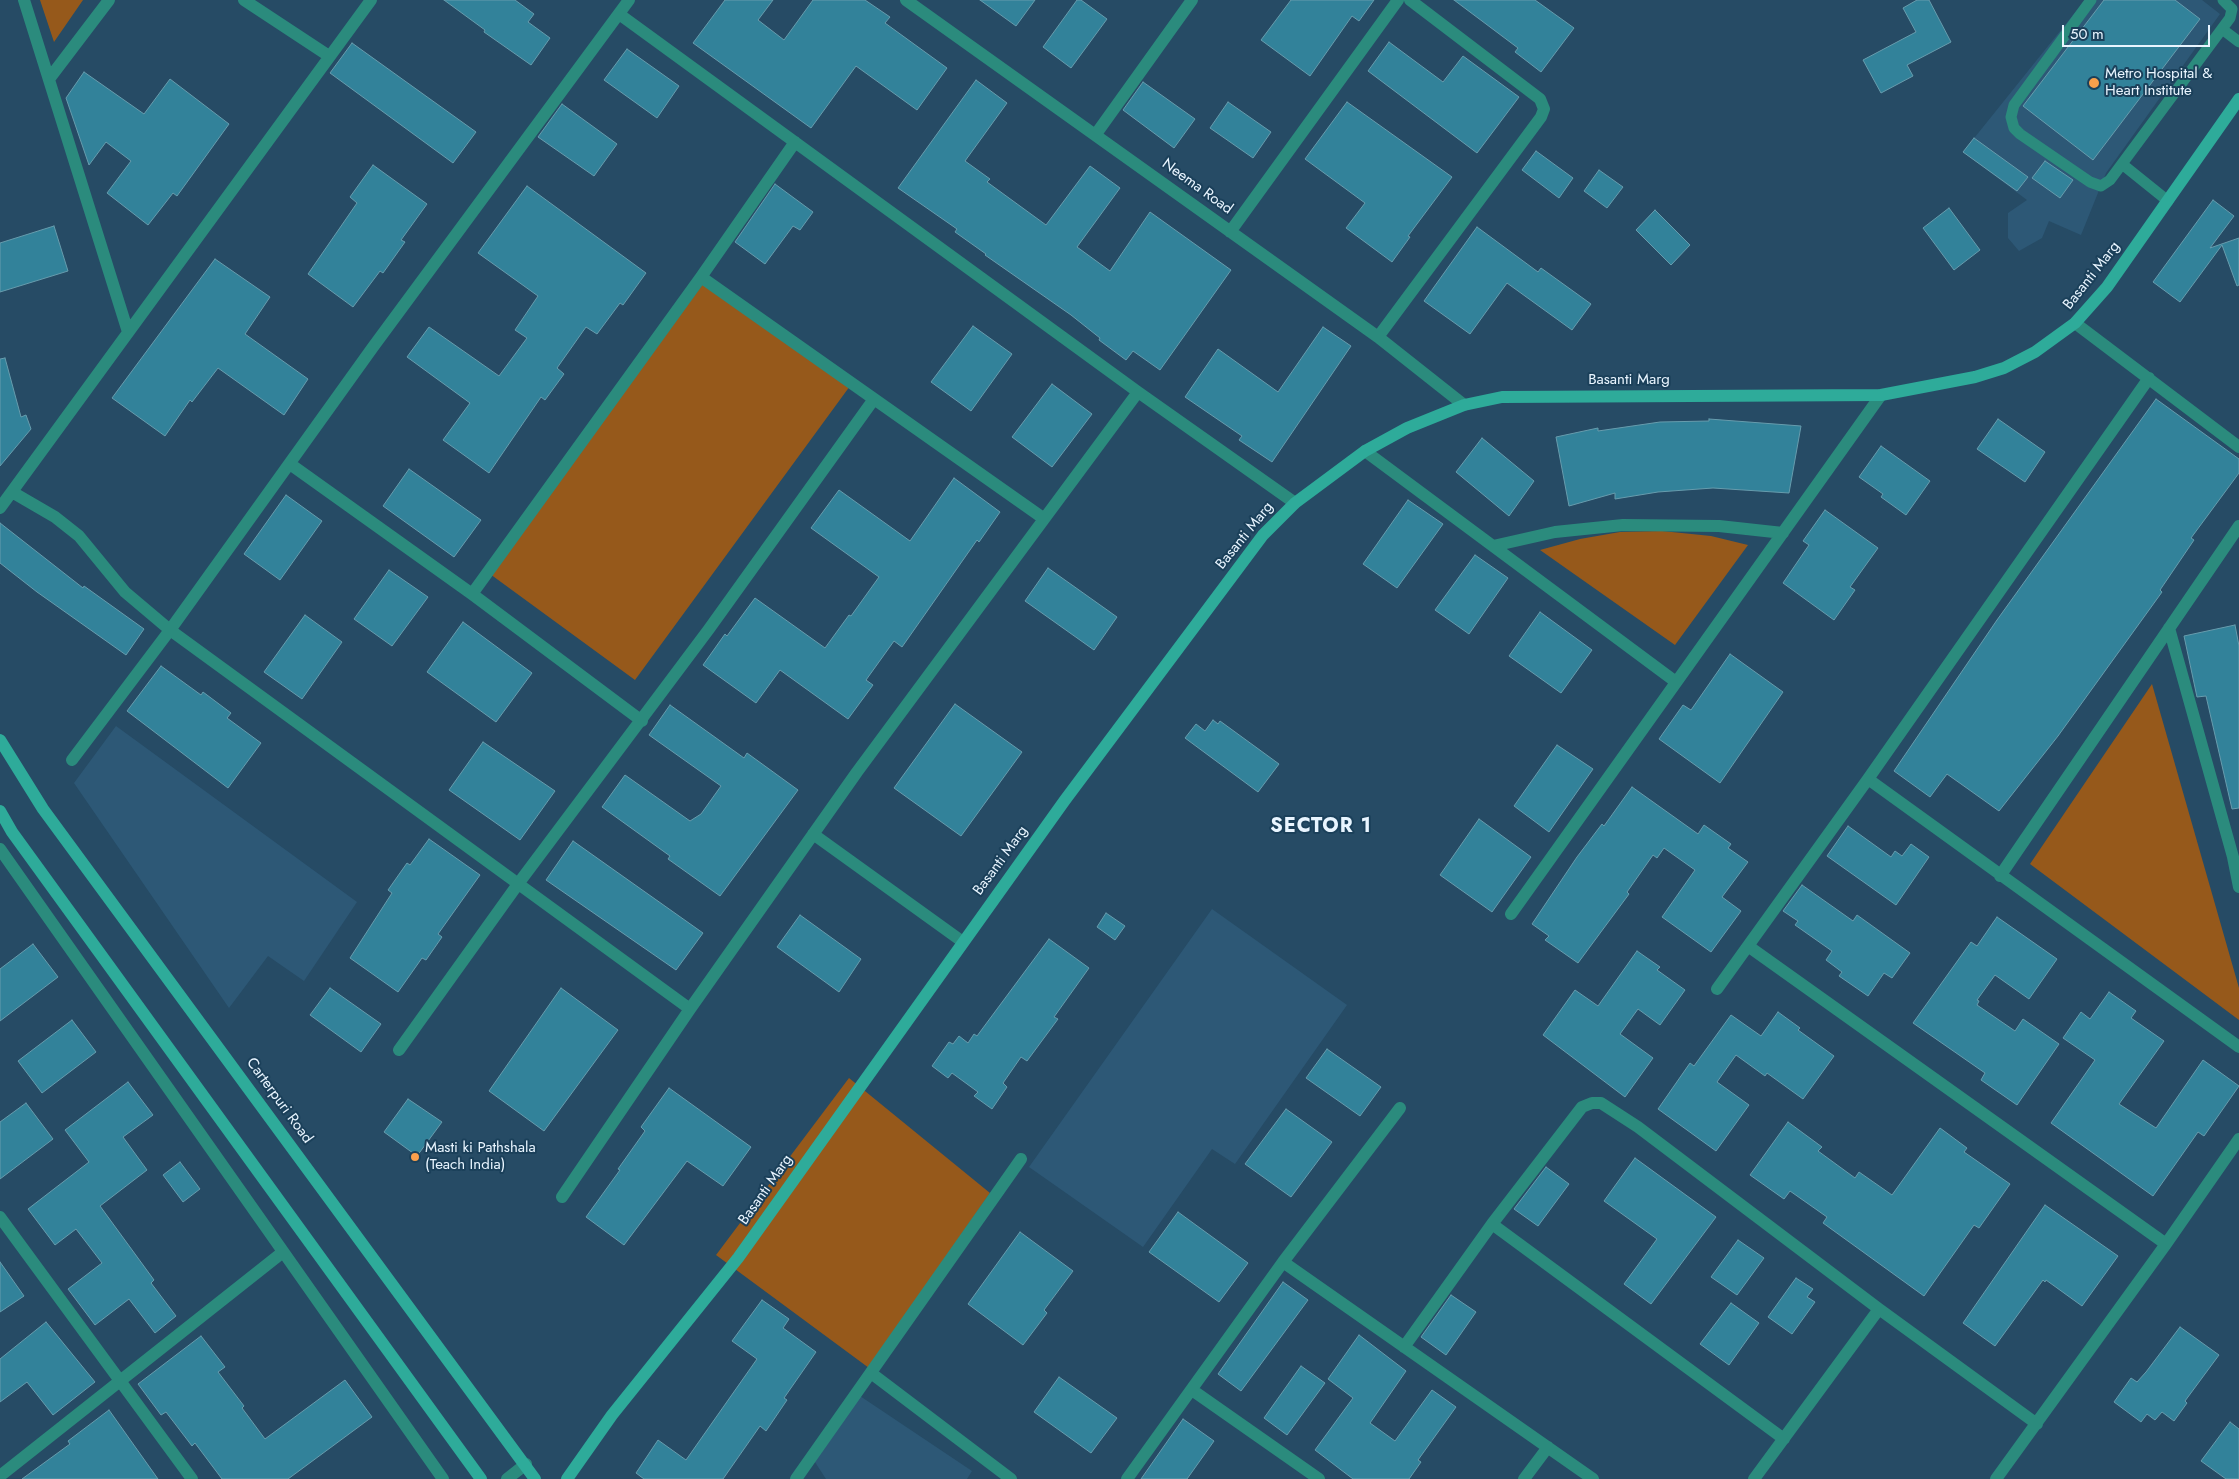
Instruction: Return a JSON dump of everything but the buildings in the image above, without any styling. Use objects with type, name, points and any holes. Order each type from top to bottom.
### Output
[{"type":"street","points":[[24,0],[128,332]]},
{"type":"street","points":[[49,79],[109,0]]},
{"type":"street","points":[[244,0],[330,56]]},
{"type":"street","points":[[0,508],[371,0]]},
{"type":"street","points":[[72,760],[170,630],[373,347],[629,0]]},
{"type":"street","name":"Neema Road","points":[[906,0],[1378,337],[1464,405]]},
{"type":"street","points":[[1096,134],[1192,0]]},
{"type":"street","points":[[1230,232],[1398,0]]},
{"type":"street","points":[[1378,337],[1541,117],[1544,109],[1540,99],[1410,0]]},
{"type":"street","points":[[620,14],[1138,392],[1294,503]]},
{"type":"street","name":"Basanti Marg","points":[[567,1479],[612,1415],[738,1258],[1065,800],[1258,543],[1294,503],[1365,451],[1408,428],[1464,405],[1502,397],[1881,396],[1975,377],[2004,368],[2035,352],[2075,323],[2107,287],[2239,99]]},
{"type":"street","points":[[472,594],[701,277],[795,142]]},
{"type":"street","points":[[701,277],[1043,518]]},
{"type":"street","points":[[2075,323],[2239,447]]},
{"type":"street","points":[[1717,989],[1868,779],[2149,378]]},
{"type":"street","points":[[562,1197],[690,1008],[813,834],[1043,518],[1138,392]]},
{"type":"street","points":[[1511,914],[1881,396]]},
{"type":"street","points":[[399,1050],[518,884],[642,722],[874,399]]},
{"type":"street","points":[[1365,451],[1676,682]]},
{"type":"street","points":[[290,464],[472,594],[642,722]]},
{"type":"street","points":[[12,492],[55,517],[79,536],[125,592],[170,630],[690,1008]]},
{"type":"street","points":[[1493,546],[1555,532],[1623,525],[1719,526],[1783,533]]},
{"type":"street","points":[[2000,876],[2239,526]]},
{"type":"street","points":[[2169,628],[2229,843],[2239,887]]},
{"type":"street","name":"Carterpuri Road","points":[[0,740],[42,809],[526,1464],[535,1479]]},
{"type":"street","points":[[1868,779],[2239,1047]]},
{"type":"street","points":[[0,811],[12,832],[481,1479]]},
{"type":"street","points":[[813,834],[963,942]]},
{"type":"street","points":[[0,849],[443,1479]]},
{"type":"street","points":[[1748,946],[2166,1244]]},
{"type":"street","points":[[1404,1347],[1492,1224],[1582,1107],[1592,1102],[1601,1103],[1610,1107],[1638,1127],[1879,1309],[2037,1424]]},
{"type":"street","points":[[1127,1479],[1283,1262],[1400,1108]]},
{"type":"street","points":[[1996,1479],[2166,1244],[2239,1139]]},
{"type":"street","points":[[802,1476],[1021,1159]]},
{"type":"street","points":[[0,1217],[192,1479]]},
{"type":"street","points":[[1492,1224],[1784,1439]]},
{"type":"street","points":[[0,1476],[282,1252]]},
{"type":"street","points":[[1283,1262],[1593,1479]]},
{"type":"street","points":[[1754,1479],[1879,1309]]},
{"type":"street","points":[[871,1374],[1011,1479]]},
{"type":"street","points":[[1192,1390],[1319,1479]]},
{"type":"street","points":[[1524,1479],[1548,1447]]},
{"type":"street","points":[[507,1479],[526,1464]]},
{"type":"lane","points":[[2091,0],[2014,105],[2011,117],[2014,128],[2020,134],[2090,182],[2101,186],[2110,180],[2230,18],[2232,9],[2223,0]]},
{"type":"lane","points":[[2222,29],[2239,42]]},
{"type":"lane","points":[[2122,164],[2168,201]]},
{"type":"shaded area","points":[[40,0],[83,0],[54,42]]},
{"type":"shaded area","name":"Metro Hospital & Heart Institute","points":[[2085,0],[2202,0],[2220,14],[2106,173],[2081,235],[2049,221],[2042,238],[2019,251],[2008,238],[2008,213],[2027,200],[1963,152]]},
{"type":"shaded area","points":[[705,281],[850,386],[635,680],[490,574]]},
{"type":"shaded area","points":[[1662,531],[1711,536],[1748,545],[1675,645],[1540,550],[1580,539],[1620,532]]},
{"type":"shaded area","points":[[2152,684],[2239,988],[2239,1020],[2030,864]]},
{"type":"shaded area","points":[[116,726],[357,902],[304,981],[268,956],[229,1008],[74,783]]},
{"type":"shaded area","points":[[1212,909],[1347,1005],[1235,1164],[1212,1149],[1143,1247],[1029,1167]]},
{"type":"shaded area","points":[[849,1078],[990,1193],[869,1368],[716,1255]]},
{"type":"shaded area","points":[[860,1396],[972,1471],[967,1479],[826,1479],[813,1459]]},
{"type":"place","name":"Metro Hospital & Heart Institute","points":[[2094,83]]},
{"type":"place","name":"Masti ki Pathshala (Teach India)","points":[[415,1157]]},
{"type":"district","name":"SECTOR 1","points":[[1321,827]]}]
